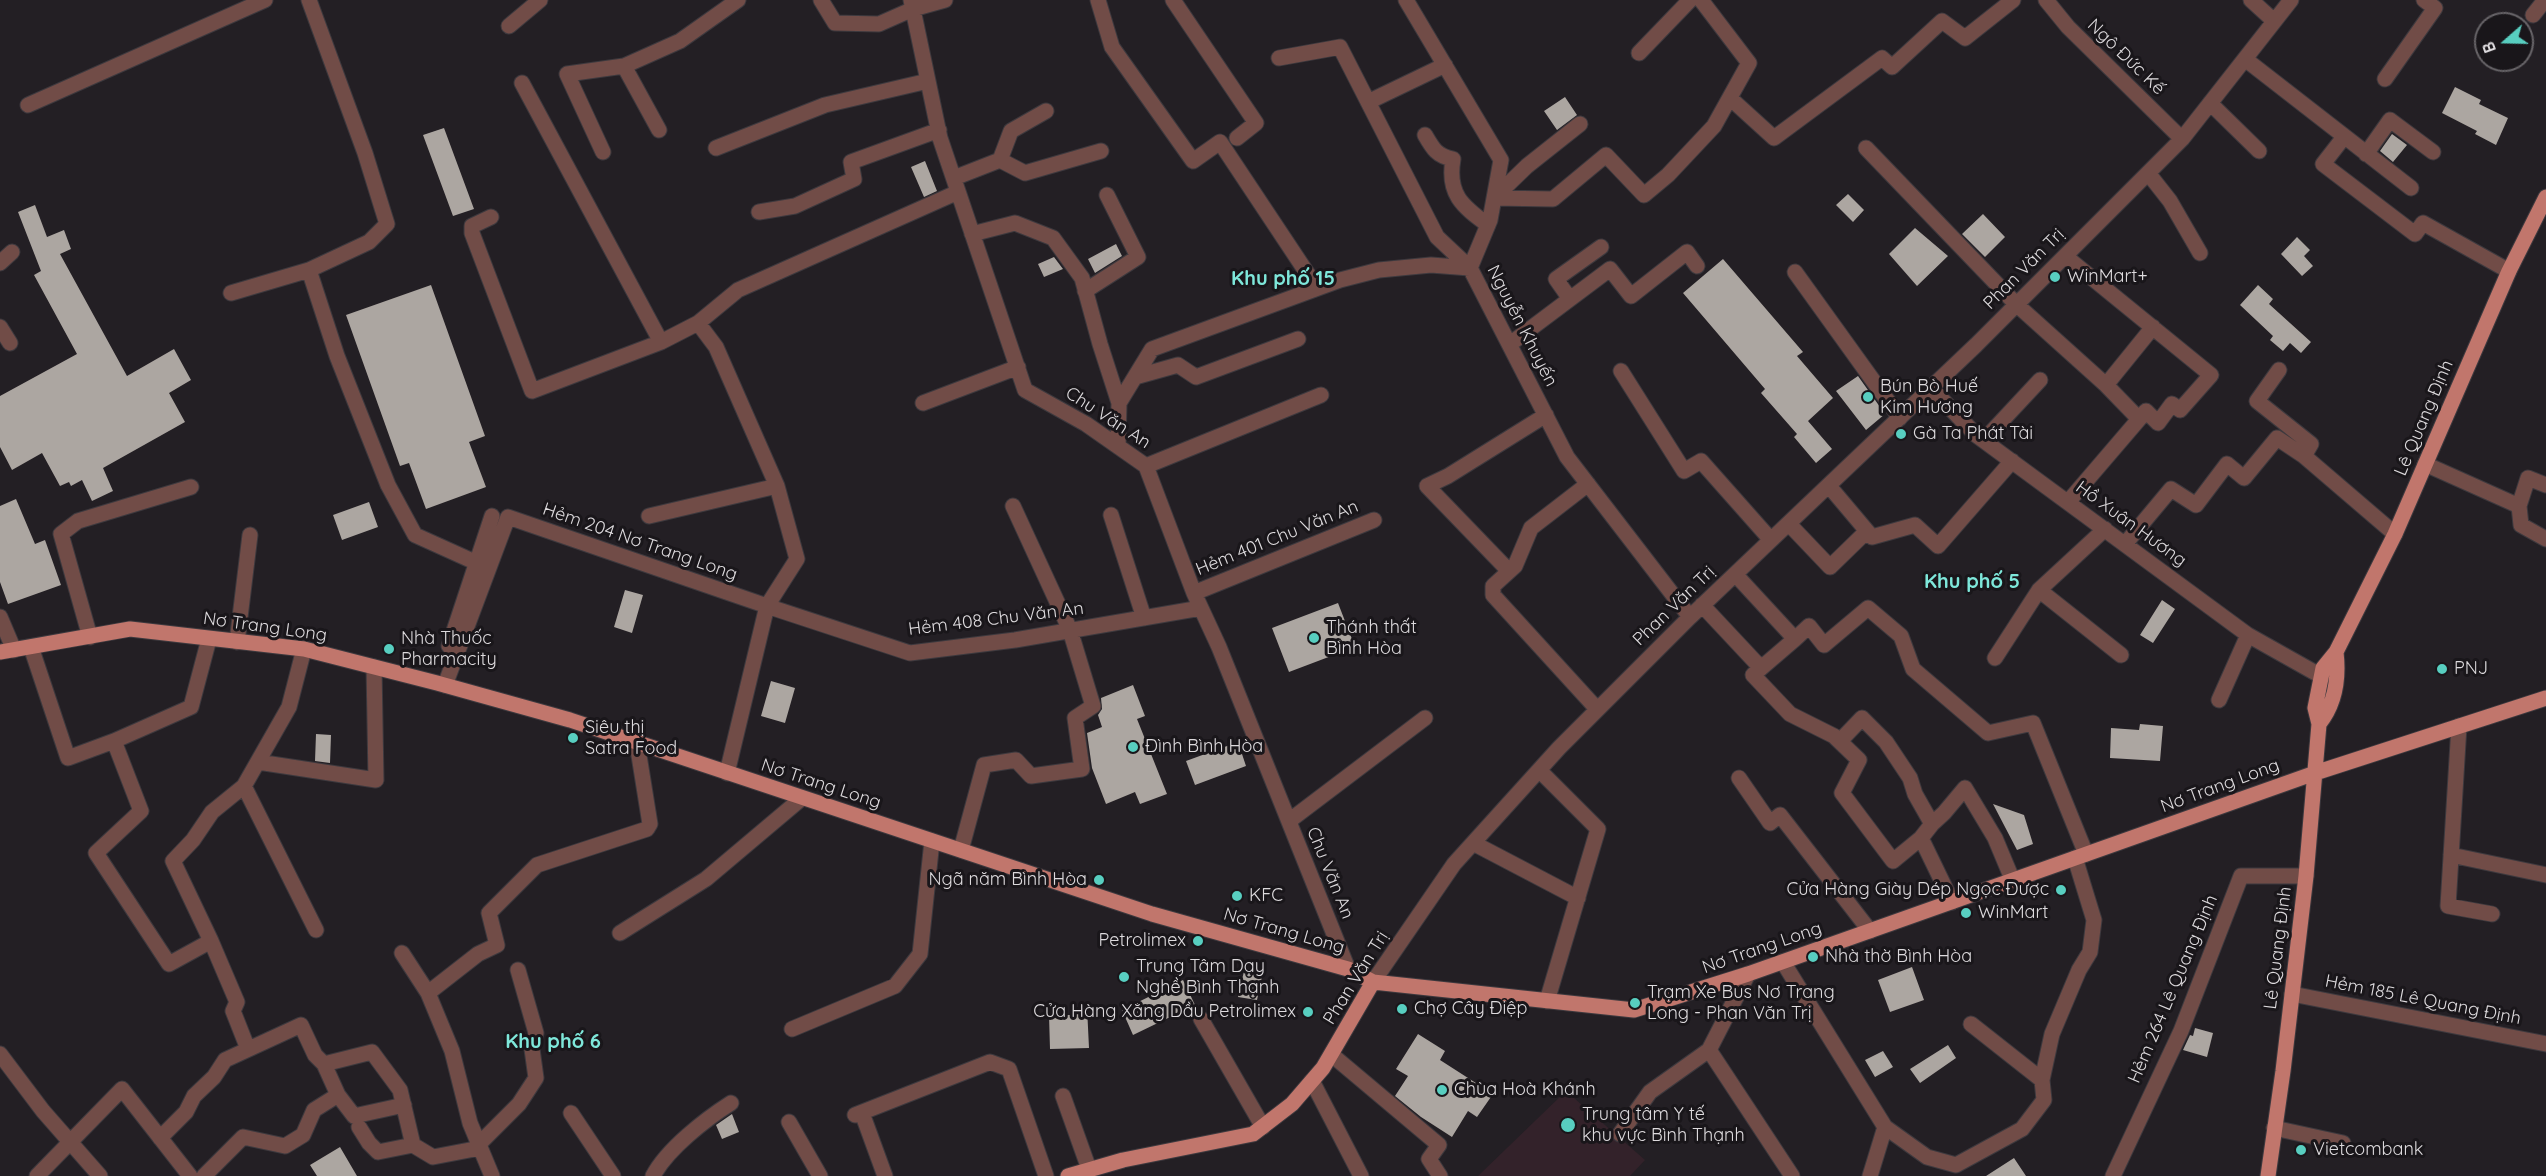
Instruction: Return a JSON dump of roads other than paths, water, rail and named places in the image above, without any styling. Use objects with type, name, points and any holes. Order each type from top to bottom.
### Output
[{"type":"main road","name":"Lê Quang Định","points":[[2268,1176],[2306,876],[2319,724],[2315,708],[2323,668],[2336,652],[2396,534],[2509,271],[2546,198]]},
{"type":"main road","name":"Nơ Trang Long","points":[[7,651],[130,629],[304,649],[570,720],[1152,914],[1348,969],[1373,982],[1634,1010],[1783,962],[2315,773],[2546,698]]},
{"type":"main road","name":"Lê Quang Định","points":[[2319,724],[2329,711],[2334,692],[2338,673],[2336,652]]},
{"type":"main road","name":"Phan Văn Trị","points":[[1068,1176],[1123,1160],[1253,1134],[1292,1104],[1312,1081],[1332,1055],[1373,982]]},
{"type":"street","points":[[28,105],[265,0]]},
{"type":"street","points":[[231,292],[309,270],[369,243],[387,224],[365,153],[309,0]]},
{"type":"street","points":[[509,26],[540,0]]},
{"type":"street","points":[[603,152],[567,74],[624,66],[680,41],[738,0]]},
{"type":"street","points":[[821,0],[836,23],[879,24],[912,5],[945,0]]},
{"type":"street","points":[[1098,0],[1112,47],[1193,161],[1220,142],[1317,288]]},
{"type":"street","points":[[1173,0],[1256,123],[1237,138]]},
{"type":"street","points":[[1639,53],[1690,0]]},
{"type":"street","points":[[1494,198],[1553,199],[1606,155],[1644,195],[1668,175],[1714,126],[1749,63],[1701,0]]},
{"type":"street","points":[[1730,98],[1774,138],[1882,58],[1892,67],[1942,21],[1965,39],[2013,0]]},
{"type":"street","name":"Ngô Đức Kế","points":[[2046,0],[2068,27],[2182,139]]},
{"type":"street","points":[[2252,0],[2274,21]]},
{"type":"street","name":"Phan Văn Trị","points":[[1373,982],[1454,864],[1539,770],[1702,605],[1900,418],[2182,139],[2291,0]]},
{"type":"street","points":[[2385,78],[2435,8],[2424,0]]},
{"type":"street","points":[[2534,14],[2545,0]]},
{"type":"street","name":"Nguyễn Khuyến","points":[[1408,1],[1501,160],[1488,225],[1470,268],[1567,457],[1690,617]]},
{"type":"street","name":"Chu Văn An","points":[[912,5],[939,130],[1025,390],[1086,424],[1146,466],[1194,593],[1348,969]]},
{"type":"street","points":[[1280,58],[1340,47],[1437,237],[1470,268]]},
{"type":"street","points":[[2245,59],[2411,188]]},
{"type":"street","points":[[1368,102],[1444,65]]},
{"type":"street","points":[[624,66],[659,130]]},
{"type":"street","points":[[716,147],[825,105],[928,81]]},
{"type":"street","points":[[522,82],[661,342]]},
{"type":"street","points":[[2210,103],[2259,151]]},
{"type":"street","points":[[491,217],[472,226],[472,233],[532,391],[661,342],[698,323],[738,290],[956,185],[1000,160],[1011,131],[1046,111]]},
{"type":"street","points":[[2366,154],[2390,120],[2433,152]]},
{"type":"street","points":[[1494,198],[1527,166],[1580,124]]},
{"type":"street","points":[[759,212],[795,206],[854,179],[851,162],[939,130]]},
{"type":"street","points":[[1425,135],[1434,152],[1442,157],[1453,159],[1453,189],[1464,208],[1488,225]]},
{"type":"street","points":[[2344,137],[2323,164],[2415,234],[2423,223],[2509,271]]},
{"type":"street","points":[[1866,148],[2016,304],[2106,385],[2143,415],[2158,423],[2172,404],[2180,410],[2211,375],[2065,256]]},
{"type":"street","points":[[1000,160],[1025,172],[1101,151]]},
{"type":"street","points":[[2148,173],[2170,201],[2200,253]]},
{"type":"street","points":[[1085,291],[1138,257],[1107,195]]},
{"type":"street","points":[[972,234],[1015,223],[1053,238],[1082,278],[1119,403],[1118,446]]},
{"type":"street","points":[[1570,299],[1556,279],[1601,247]]},
{"type":"street","points":[[0,263],[12,252]]},
{"type":"street","points":[[1510,344],[1610,269],[1631,296],[1687,252],[1697,266]]},
{"type":"street","points":[[1119,403],[1152,349],[1317,288],[1379,270],[1431,265],[1470,268]]},
{"type":"street","points":[[309,270],[338,356],[384,474],[415,535],[477,563]]},
{"type":"street","points":[[1795,272],[1900,418]]},
{"type":"street","points":[[698,323],[716,347],[777,486],[797,559],[767,606],[727,773]]},
{"type":"street","points":[[0,327],[10,343]]},
{"type":"street","points":[[2106,385],[2152,327]]},
{"type":"street","points":[[1135,377],[1178,365],[1196,377],[1298,339]]},
{"type":"street","points":[[923,403],[1018,367]]},
{"type":"street","points":[[1621,370],[1684,471],[1701,461],[1771,540]]},
{"type":"street","points":[[2279,370],[2257,401],[2311,444],[2304,456]]},
{"type":"street","points":[[1984,440],[2040,380]]},
{"type":"street","name":"Hồ Xuân Hương","points":[[1930,388],[1984,440],[2248,635],[2321,676]]},
{"type":"street","points":[[1146,466],[1321,395]]},
{"type":"street","points":[[1509,571],[1427,486],[1448,476],[1546,415]]},
{"type":"street","points":[[2068,502],[2143,415]]},
{"type":"street","points":[[2125,544],[2171,489],[2196,505],[2227,464],[2244,478],[2277,438],[2304,456],[2396,534]]},
{"type":"street","points":[[1828,486],[1872,537],[1915,525],[1938,546],[2012,461]]},
{"type":"street","points":[[2425,464],[2518,506]]},
{"type":"street","points":[[2546,485],[2528,478],[2518,506],[2522,525],[2546,539]]},
{"type":"street","points":[[1588,484],[1531,528],[1515,566],[1493,586],[1493,595],[1597,709]]},
{"type":"street","points":[[649,516],[777,486]]},
{"type":"street","points":[[90,637],[61,534],[78,521],[191,487]]},
{"type":"street","points":[[961,850],[984,765],[1016,760],[1031,776],[1082,769],[1075,718],[1093,706],[1070,630],[1013,506]]},
{"type":"street","points":[[1111,515],[1144,618]]},
{"type":"street","points":[[441,684],[492,516]]},
{"type":"street","name":"Hẻm 204 Nơ Trang Long","points":[[441,684],[508,517],[767,606]]},
{"type":"street","name":"Hẻm 401 Chu Văn An","points":[[1194,593],[1374,520]]},
{"type":"street","points":[[1789,524],[1830,567],[1867,531]]},
{"type":"street","points":[[1995,658],[2039,590],[2105,529]]},
{"type":"street","points":[[237,642],[250,535]]},
{"type":"street","points":[[1735,574],[1794,639]]},
{"type":"street","points":[[2039,590],[2121,655]]},
{"type":"street","points":[[1702,605],[1761,668]]},
{"type":"street","name":"Hẻm 408 Chu Văn An","points":[[767,606],[910,653],[1015,640],[1201,608]]},
{"type":"street","points":[[1783,962],[1885,1127],[1927,1157],[1954,1170],[2022,1129],[2044,1100],[2042,1080],[2052,1034],[2079,970],[2090,952],[2094,920],[2080,856],[2033,723],[1988,733],[1913,669],[1900,636],[1868,608],[1824,645],[1809,626],[1753,675],[1790,714],[1834,736],[1859,760],[1842,793],[1893,861],[1921,838],[1965,788],[1995,838],[2013,881]]},
{"type":"street","points":[[0,617],[7,651]]},
{"type":"street","points":[[2219,700],[2248,635]]},
{"type":"street","points":[[31,647],[68,758],[114,741],[191,707],[208,639]]},
{"type":"street","points":[[248,1049],[232,1011],[237,1002],[212,941],[174,861],[193,840],[212,812],[244,786],[289,707],[304,649]]},
{"type":"street","points":[[258,762],[376,780],[374,667]]},
{"type":"street","points":[[1289,821],[1425,718]]},
{"type":"street","points":[[1840,741],[1862,718],[1886,742],[1910,778],[1915,794],[1932,824]]},
{"type":"street","points":[[2459,726],[2448,906],[2492,914]]},
{"type":"street","points":[[114,741],[141,811],[96,853],[170,964],[212,941]]},
{"type":"street","points":[[428,993],[478,954],[497,945],[489,913],[537,865],[647,829],[650,824],[637,743]]},
{"type":"street","points":[[1539,770],[1598,829],[1547,1001]]},
{"type":"street","points":[[1739,778],[1770,823],[1780,814],[1870,931]]},
{"type":"street","points":[[244,786],[316,930]]},
{"type":"street","points":[[620,933],[706,879],[802,798]]},
{"type":"street","points":[[1921,838],[1952,902]]},
{"type":"street","points":[[792,1029],[895,986],[920,954],[932,841]]},
{"type":"street","points":[[1473,843],[1578,898]]},
{"type":"street","points":[[2451,855],[2546,875]]},
{"type":"street","name":"Hẻm 264 Lê Quang Định","points":[[2113,1176],[2181,1031],[2241,876],[2306,876]]},
{"type":"street","points":[[402,953],[428,993],[452,1051],[470,1123],[492,1176]]},
{"type":"street","points":[[324,1064],[372,1052],[400,1090],[413,1144],[433,1157],[480,1146],[519,1104],[536,1078],[532,1049],[536,1033],[518,970]]},
{"type":"street","points":[[1620,1134],[1650,1092],[1709,1050],[1748,974]]},
{"type":"street","name":"Hẻm 185 Lê Quang Định","points":[[2292,994],[2546,1044]]},
{"type":"street","points":[[1201,1019],[1263,1127]]},
{"type":"street","points":[[1971,1024],[2042,1080]]},
{"type":"street","points":[[160,1138],[186,1112],[194,1096],[214,1077],[225,1060],[301,1025],[315,1055],[324,1064],[338,1095],[354,1116],[404,1105]]},
{"type":"street","points":[[1709,1050],[1792,1176]]},
{"type":"street","points":[[0,1054],[100,1176]]},
{"type":"street","points":[[1332,1055],[1439,1144],[1429,1159],[1440,1176]]},
{"type":"street","points":[[885,1176],[858,1114],[990,1062],[1009,1069],[1046,1176]]},
{"type":"street","points":[[1312,1081],[1361,1176]]},
{"type":"street","points":[[37,1176],[122,1089],[190,1176]]},
{"type":"street","points":[[204,1176],[243,1137],[285,1146],[303,1135],[314,1110],[338,1095]]},
{"type":"street","points":[[1063,1096],[1089,1169]]},
{"type":"street","points":[[653,1176],[659,1165],[710,1116],[731,1103]]},
{"type":"street","points":[[571,1113],[613,1176]]},
{"type":"street","points":[[789,1122],[820,1176]]},
{"type":"street","points":[[359,1127],[378,1152],[413,1144]]},
{"type":"street","points":[[1870,1176],[1885,1127]]},
{"type":"street","points":[[2274,1128],[2343,1143]]},
{"type":"place","name":"WinMart+","points":[[2055,277]]},
{"type":"place","name":"Bún Bò Huế Kim Hương","points":[[1868,397]]},
{"type":"place","name":"Gà Ta Phát Tài","points":[[1901,434]]},
{"type":"place","name":"Thánh thất Bình Hòa","points":[[1314,638]]},
{"type":"place","name":"Nhà Thuốc Pharmacity","points":[[389,649]]},
{"type":"place","name":"PNJ","points":[[2442,669]]},
{"type":"place","name":"Siêu thị Satra Food","points":[[573,738]]},
{"type":"place","name":"Đình Bình Hòa","points":[[1133,747]]},
{"type":"place","name":"Ngã năm Bình Hòa","points":[[1099,880]]},
{"type":"place","name":"Cửa Hàng Giày Dép Ngọc Được","points":[[2061,890]]},
{"type":"place","name":"KFC","points":[[1237,896]]},
{"type":"place","name":"WinMart","points":[[1966,913]]},
{"type":"place","name":"Petrolimex","points":[[1198,941]]},
{"type":"place","name":"Nhà thờ Bình Hòa","points":[[1813,957]]},
{"type":"place","name":"Trung Tâm Dạy Nghề Bình Thạnh","points":[[1124,977]]},
{"type":"place","name":"Trạm Xe Bus Nơ Trang Long - Phan Văn Trị","points":[[1635,1003]]},
{"type":"place","name":"Chợ Cây Điệp","points":[[1402,1009]]},
{"type":"place","name":"Cửa Hàng Xăng Dầu Petrolimex","points":[[1308,1012]]},
{"type":"place","name":"Chùa Hoà Khánh","points":[[1442,1090]]},
{"type":"place","name":"Trung tâm Y tế khu vực Bình Thạnh","points":[[1568,1125]]},
{"type":"place","name":"Vietcombank","points":[[2301,1150]]},
{"type":"district","name":"Khu phố 15","points":[[1283,279]]},
{"type":"district","name":"Khu phố 5","points":[[1972,582]]},
{"type":"district","name":"Khu phố 6","points":[[553,1042]]}]
